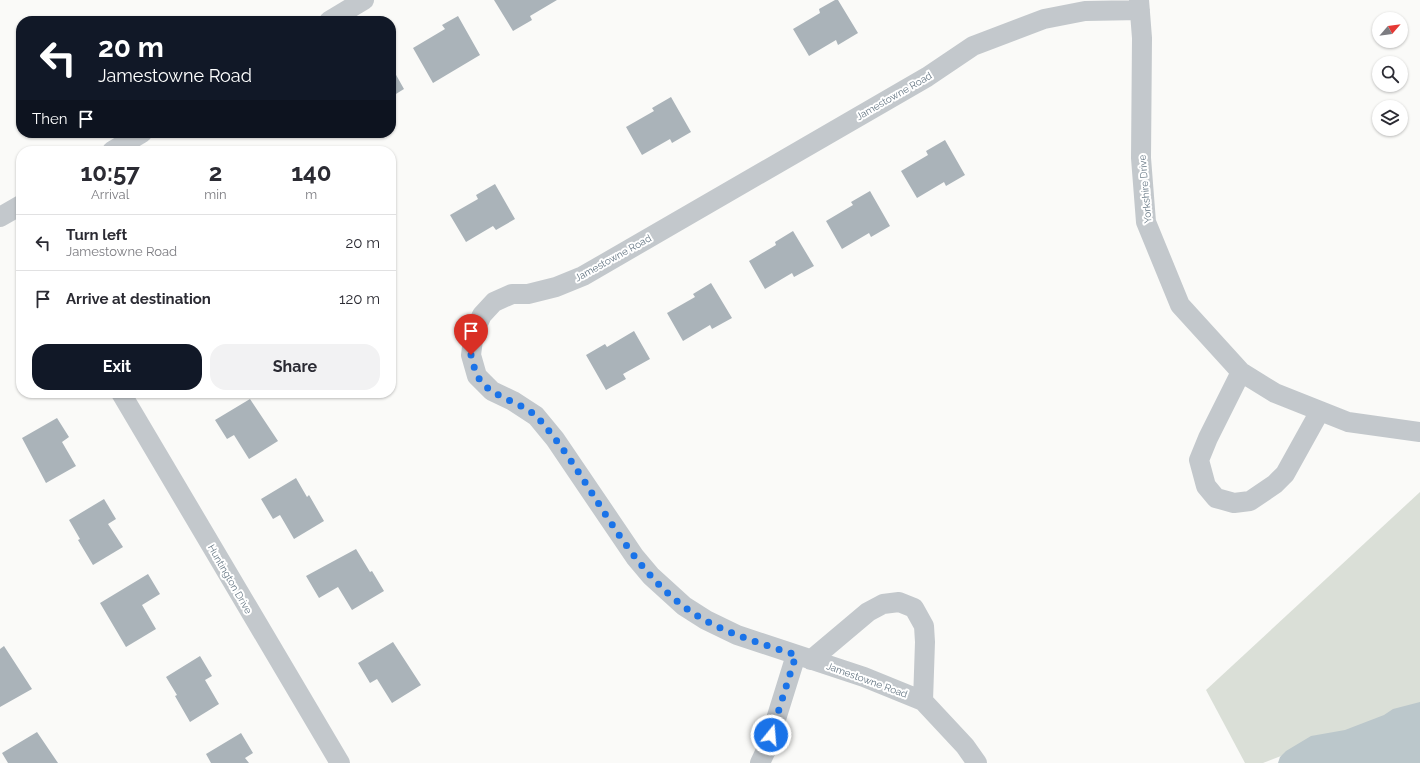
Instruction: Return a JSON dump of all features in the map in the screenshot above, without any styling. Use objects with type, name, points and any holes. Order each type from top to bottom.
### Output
[{"type":"street","points":[[337,16],[364,0]]},
{"type":"street","name":"Yorkshire Drive","points":[[1139,5],[1142,38],[1141,158],[1146,222],[1180,305],[1241,372],[1275,393],[1348,422],[1420,432]]},
{"type":"street","name":"Jamestowne Road","points":[[976,763],[965,746],[923,700],[864,677],[737,635],[706,620],[684,606],[651,576],[635,557],[555,439],[536,416],[513,401],[492,391],[477,376],[471,355],[474,332],[482,314],[494,302],[512,294],[528,294],[556,287],[583,276],[927,77],[973,46],[1050,18],[1084,11],[1139,5]]},
{"type":"street","points":[[120,146],[134,138]]},
{"type":"street","points":[[1241,372],[1208,438],[1199,460],[1206,486],[1216,498],[1234,503],[1250,501],[1276,484],[1285,474],[1320,411]]},
{"type":"street","name":"Huntington Drive","points":[[124,398],[340,763]]},
{"type":"street","name":"Jamestowne Road","points":[[803,658],[868,612],[883,604],[899,602],[914,608],[924,626],[925,642],[923,700]]},
{"type":"street","points":[[760,763],[803,658]]},
{"type":"shaded area","points":[[1420,492],[1420,703],[1263,763],[1245,763],[1206,690]]},
{"type":"shaded area","points":[[1420,702],[1420,763],[1278,763],[1280,757],[1286,751],[1311,736],[1345,730],[1384,715],[1393,709]]},
{"type":"building","points":[[494,0],[557,0],[530,16],[532,20],[513,31]]},
{"type":"building","points":[[835,0],[838,0],[858,33],[838,45],[836,40],[809,56],[793,29],[820,13],[819,9]]},
{"type":"building","points":[[458,16],[480,55],[433,83],[413,48],[445,29],[442,25]]},
{"type":"building","points":[[396,75],[404,89],[396,94]]},
{"type":"building","points":[[671,97],[691,132],[672,143],[670,139],[642,155],[626,127],[654,111],[652,108]]},
{"type":"building","points":[[945,140],[965,175],[946,186],[944,182],[917,198],[901,171],[928,155],[926,151]]},
{"type":"building","points":[[495,184],[515,219],[496,230],[493,226],[466,242],[450,215],[478,199],[476,195]]},
{"type":"building","points":[[870,191],[890,226],[871,237],[869,233],[842,249],[826,221],[853,205],[851,202]]},
{"type":"building","points":[[793,231],[814,266],[794,277],[792,273],[765,289],[749,261],[776,245],[775,242]]},
{"type":"building","points":[[711,283],[732,318],[712,329],[710,325],[683,341],[667,313],[695,297],[693,294]]},
{"type":"building","points":[[634,331],[650,359],[623,374],[626,379],[606,390],[586,355],[605,344],[607,347]]},
{"type":"building","points":[[250,399],[278,441],[249,459],[234,435],[227,439],[215,420]]},
{"type":"building","points":[[57,418],[69,437],[62,442],[76,466],[46,483],[22,438]]},
{"type":"building","points":[[296,478],[307,497],[309,495],[324,521],[294,539],[280,515],[273,519],[261,499]]},
{"type":"building","points":[[104,499],[116,519],[108,524],[123,547],[93,565],[78,540],[80,539],[69,520]]},
{"type":"building","points":[[356,549],[384,591],[352,610],[338,587],[319,598],[306,576]]},
{"type":"building","points":[[148,574],[160,594],[142,605],[156,629],[126,647],[100,603]]},
{"type":"building","points":[[393,642],[421,685],[392,703],[377,679],[370,683],[358,663]]},
{"type":"building","points":[[4,646],[32,689],[0,707],[0,649]]},
{"type":"building","points":[[200,656],[212,676],[205,680],[219,704],[190,722],[175,696],[177,695],[166,677]]},
{"type":"building","points":[[37,732],[58,763],[8,763],[2,753]]},
{"type":"building","points":[[241,733],[253,753],[245,758],[249,763],[211,763],[206,754]]},
{"type":"route","points":[[471,355],[477,376],[492,391],[513,401],[536,416],[555,439],[635,557],[669,594],[706,620],[737,635],[796,655],[771,735]]}]
